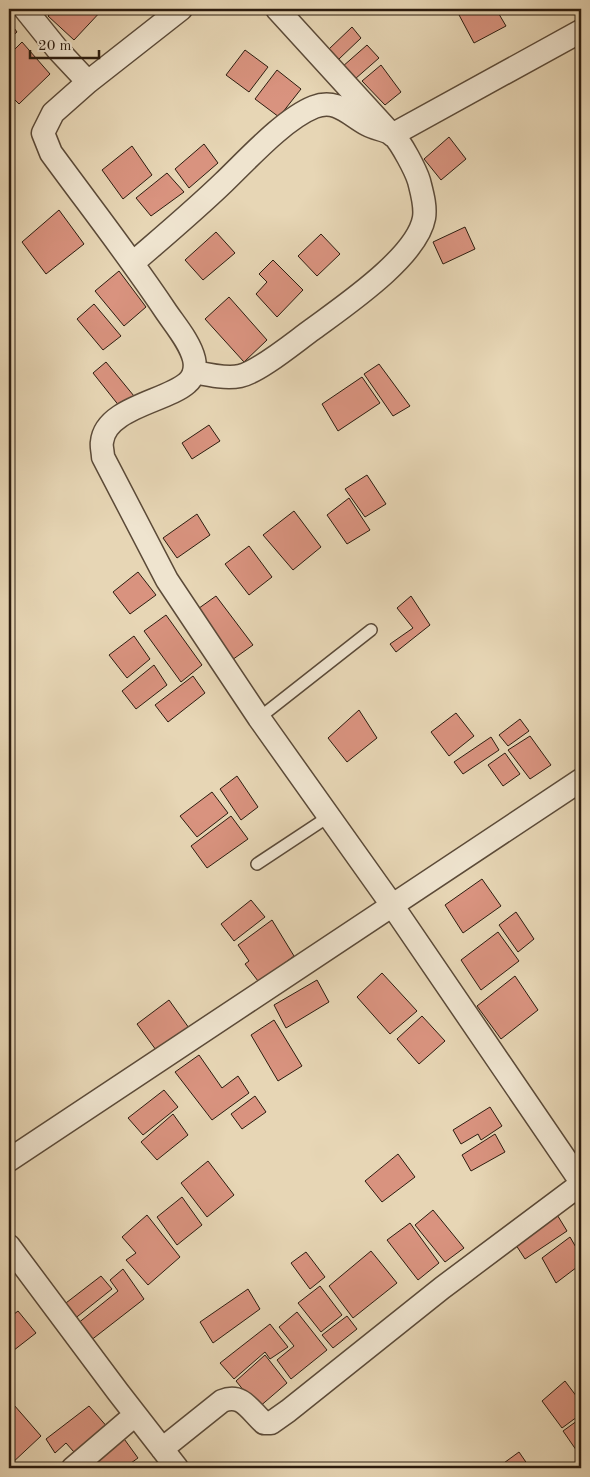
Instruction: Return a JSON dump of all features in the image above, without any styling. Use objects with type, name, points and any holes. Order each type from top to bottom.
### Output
[{"type":"street","points":[[25,9],[58,50],[88,82]]},
{"type":"street","points":[[162,1449],[222,1401],[231,1398],[239,1399],[264,1423],[271,1423],[442,1288],[581,1183],[392,905],[259,718],[167,580],[103,457],[102,441],[106,431],[114,421],[130,410],[187,383],[195,372],[194,358],[186,341],[134,262],[51,152],[43,133],[52,113],[88,82],[181,9]]},
{"type":"street","points":[[195,372],[231,377],[241,376],[271,359],[370,284],[410,247],[418,234],[424,218],[416,172],[392,135],[277,9]]},
{"type":"street","points":[[392,135],[581,31]]},
{"type":"street","points":[[134,262],[193,211],[276,133],[304,112],[314,107],[335,104],[368,125],[392,135]]},
{"type":"street","points":[[9,1160],[581,780]]},
{"type":"street","points":[[12,1258],[177,1468]]},
{"type":"street","points":[[73,1468],[135,1415]]},
{"type":"lane","points":[[259,718],[371,630]]},
{"type":"lane","points":[[257,864],[328,816]]},
{"type":"building","points":[[56,9],[103,9],[74,40],[48,16]]},
{"type":"building","points":[[466,9],[496,9],[506,26],[474,43],[458,13]]},
{"type":"building","points":[[9,21],[17,32],[9,39]]},
{"type":"building","points":[[352,27],[361,38],[339,59],[329,49]]},
{"type":"building","points":[[22,42],[50,74],[19,104],[9,94],[9,80],[13,75],[9,70],[9,55]]},
{"type":"building","points":[[367,45],[379,58],[355,79],[342,67]]},
{"type":"building","points":[[245,50],[268,67],[249,92],[226,75]]},
{"type":"building","points":[[381,65],[401,92],[385,105],[362,81]]},
{"type":"building","points":[[277,70],[301,89],[279,117],[255,99]]},
{"type":"building","points":[[449,137],[466,159],[441,180],[424,159]]},
{"type":"building","points":[[204,144],[218,163],[189,188],[175,169]]},
{"type":"building","points":[[132,146],[152,175],[123,199],[102,170]]},
{"type":"building","points":[[167,173],[184,192],[151,216],[136,198]]},
{"type":"building","points":[[59,210],[84,244],[46,274],[22,242]]},
{"type":"building","points":[[465,227],[475,249],[443,264],[433,242]]},
{"type":"building","points":[[216,232],[235,253],[203,280],[185,260]]},
{"type":"building","points":[[321,234],[340,254],[317,276],[298,256]]},
{"type":"building","points":[[273,260],[303,290],[277,317],[256,294],[267,282],[259,274]]},
{"type":"building","points":[[119,271],[146,307],[124,326],[95,291]]},
{"type":"building","points":[[229,297],[267,340],[244,362],[205,319]]},
{"type":"building","points":[[94,304],[121,336],[103,350],[77,319]]},
{"type":"building","points":[[106,362],[134,396],[120,407],[93,373]]},
{"type":"building","points":[[379,364],[410,406],[393,416],[364,374]]},
{"type":"building","points":[[362,377],[380,403],[338,431],[322,404]]},
{"type":"building","points":[[209,425],[220,441],[192,459],[182,443]]},
{"type":"building","points":[[367,475],[386,504],[365,517],[345,489]]},
{"type":"building","points":[[349,498],[370,530],[347,544],[327,515]]},
{"type":"building","points":[[294,511],[321,547],[293,570],[263,535]]},
{"type":"building","points":[[197,514],[210,535],[177,558],[163,538]]},
{"type":"building","points":[[249,546],[272,577],[249,595],[225,564]]},
{"type":"building","points":[[138,572],[156,595],[130,614],[113,592]]},
{"type":"building","points":[[216,596],[253,645],[232,660],[195,611]]},
{"type":"building","points":[[411,596],[430,625],[396,652],[390,644],[413,628],[397,608]]},
{"type":"building","points":[[166,615],[202,665],[181,682],[144,631]]},
{"type":"building","points":[[134,636],[150,659],[127,678],[109,655]]},
{"type":"building","points":[[154,665],[167,685],[136,709],[122,691]]},
{"type":"building","points":[[193,676],[205,693],[168,722],[155,705]]},
{"type":"building","points":[[359,710],[377,738],[347,762],[328,738]]},
{"type":"building","points":[[456,713],[474,736],[449,756],[431,732]]},
{"type":"building","points":[[520,719],[529,731],[508,746],[499,735]]},
{"type":"building","points":[[530,736],[551,765],[530,779],[508,750]]},
{"type":"building","points":[[491,737],[499,750],[463,774],[454,762]]},
{"type":"building","points":[[505,753],[520,774],[503,786],[488,765]]},
{"type":"building","points":[[237,776],[258,807],[241,820],[220,789]]},
{"type":"building","points":[[212,792],[228,813],[197,837],[180,816]]},
{"type":"building","points":[[231,816],[248,839],[207,868],[191,846]]},
{"type":"building","points":[[482,879],[501,906],[463,933],[445,905]]},
{"type":"building","points":[[251,900],[265,917],[234,941],[221,924]]},
{"type":"building","points":[[516,912],[534,939],[518,952],[499,925]]},
{"type":"building","points":[[272,920],[294,956],[282,965],[286,971],[258,981],[245,964],[249,961],[238,945]]},
{"type":"building","points":[[498,932],[519,961],[481,990],[461,960]]},
{"type":"building","points":[[382,973],[417,1011],[390,1034],[357,997]]},
{"type":"building","points":[[515,976],[538,1010],[501,1039],[477,1006]]},
{"type":"building","points":[[317,980],[329,1002],[286,1028],[274,1005]]},
{"type":"building","points":[[169,1000],[189,1028],[156,1050],[137,1024]]},
{"type":"building","points":[[422,1016],[445,1041],[419,1064],[397,1039]]},
{"type":"building","points":[[274,1020],[302,1066],[278,1081],[251,1035]]},
{"type":"building","points":[[199,1055],[222,1088],[238,1076],[249,1093],[212,1120],[175,1072]]},
{"type":"building","points":[[164,1090],[178,1107],[143,1135],[128,1118]]},
{"type":"building","points":[[255,1096],[266,1112],[242,1129],[231,1114]]},
{"type":"building","points":[[490,1107],[502,1126],[481,1140],[478,1134],[461,1144],[453,1130]]},
{"type":"building","points":[[173,1114],[188,1135],[157,1160],[141,1142]]},
{"type":"building","points":[[495,1134],[505,1152],[471,1171],[462,1155]]},
{"type":"building","points":[[398,1154],[415,1177],[382,1202],[365,1181]]},
{"type":"building","points":[[208,1161],[234,1195],[207,1217],[181,1183]]},
{"type":"building","points":[[182,1197],[202,1225],[177,1245],[157,1217]]},
{"type":"building","points":[[433,1210],[464,1248],[445,1262],[415,1225]]},
{"type":"building","points":[[556,1213],[567,1231],[525,1259],[514,1242]]},
{"type":"building","points":[[147,1215],[180,1257],[148,1285],[126,1260],[136,1253],[122,1237]]},
{"type":"building","points":[[410,1223],[439,1263],[418,1280],[387,1240]]},
{"type":"building","points":[[570,1237],[581,1256],[581,1264],[556,1283],[542,1258]]},
{"type":"building","points":[[371,1251],[397,1283],[353,1318],[329,1286]]},
{"type":"building","points":[[306,1252],[325,1277],[310,1289],[291,1263]]},
{"type":"building","points":[[123,1269],[144,1299],[90,1341],[77,1324],[118,1291],[110,1280]]},
{"type":"building","points":[[101,1276],[112,1289],[73,1320],[62,1306]]},
{"type":"building","points":[[320,1286],[342,1315],[321,1332],[298,1303]]},
{"type":"building","points":[[248,1289],[260,1309],[213,1343],[200,1322]]},
{"type":"building","points":[[18,1311],[36,1333],[9,1354],[9,1318]]},
{"type":"building","points":[[297,1312],[327,1350],[291,1379],[277,1360],[294,1346],[279,1327]]},
{"type":"building","points":[[347,1316],[357,1329],[333,1348],[322,1335]]},
{"type":"building","points":[[270,1324],[288,1347],[270,1359],[265,1352],[234,1379],[220,1363]]},
{"type":"building","points":[[265,1355],[287,1383],[258,1408],[236,1381]]},
{"type":"building","points":[[565,1381],[577,1397],[581,1394],[581,1414],[562,1428],[542,1401]]},
{"type":"building","points":[[14,1405],[41,1436],[10,1465],[9,1410]]},
{"type":"building","points":[[89,1406],[109,1429],[74,1452],[66,1443],[55,1453],[46,1439]]},
{"type":"building","points":[[581,1418],[581,1457],[563,1431]]},
{"type":"building","points":[[122,1436],[138,1458],[124,1468],[82,1468]]},
{"type":"building","points":[[519,1452],[530,1468],[497,1468]]}]
